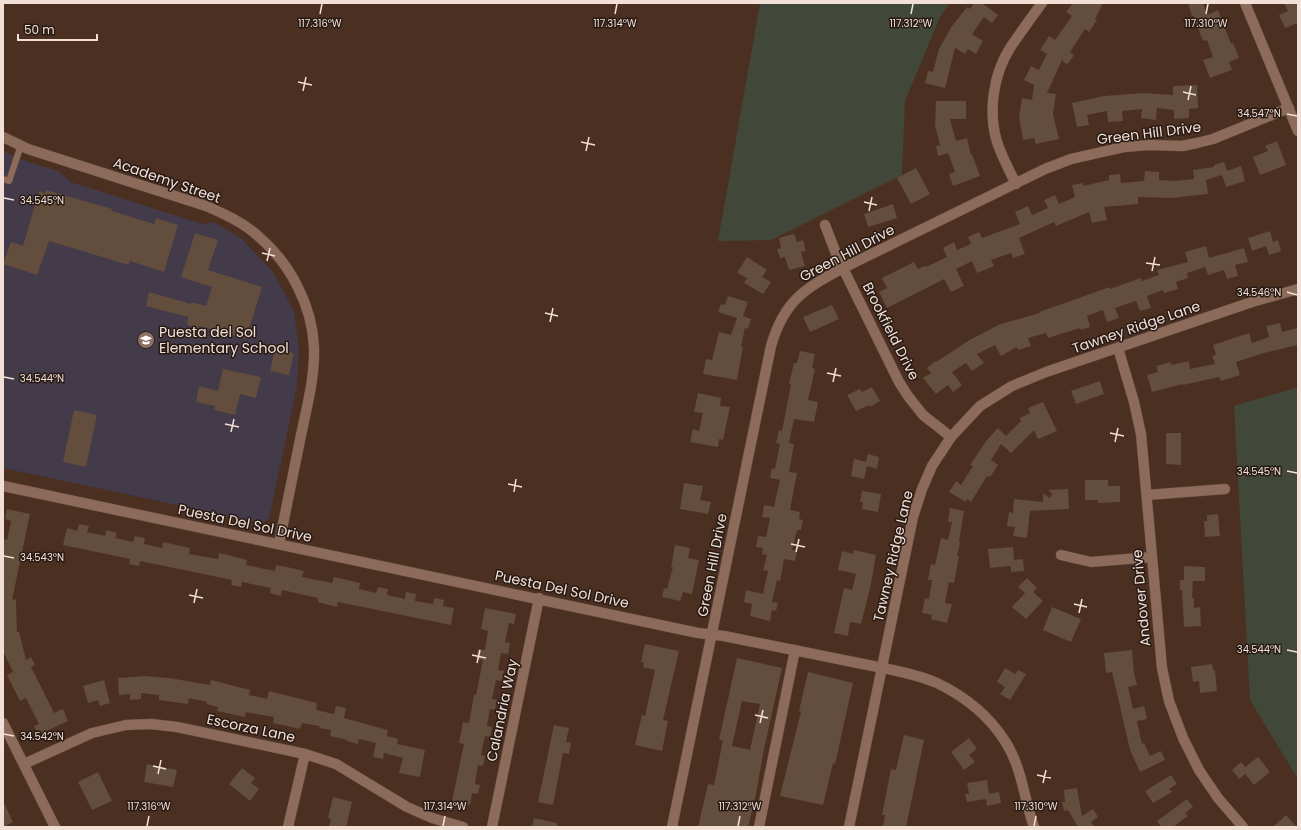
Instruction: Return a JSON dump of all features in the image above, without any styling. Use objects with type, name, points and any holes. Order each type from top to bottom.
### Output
[{"type":"street","points":[[1016,184],[1000,152],[993,123],[995,87],[1010,49],[1042,3]]},
{"type":"street","points":[[1245,3],[1298,131]]},
{"type":"street","name":"Green Hill Drive","points":[[672,827],[771,346],[775,332],[789,306],[799,295],[813,284],[843,268],[1045,170],[1071,159],[1124,147],[1149,145],[1182,146],[1198,143],[1213,139],[1289,108]]},
{"type":"street","name":"Academy Street","points":[[3,137],[28,149],[206,206],[229,216],[258,235],[278,257],[296,281],[309,316],[314,347],[312,381],[279,544]]},
{"type":"street","name":"Brookfield Drive","points":[[824,224],[837,256],[899,382],[908,396],[924,415],[951,437]]},
{"type":"street","name":"Tawney Ridge Lane","points":[[849,827],[914,517],[922,490],[932,466],[951,437],[980,406],[1012,386],[1046,372],[1252,302],[1298,289]]},
{"type":"street","name":"Andover Drive","points":[[1118,348],[1134,402],[1141,434],[1162,668],[1169,701],[1183,738],[1199,770],[1218,798],[1243,827]]},
{"type":"street","name":"Puesta Del Sol Drive","points":[[3,486],[712,635],[724,636],[882,668],[937,683],[966,700],[988,718],[1006,742],[1018,767],[1034,827]]},
{"type":"street","points":[[1147,494],[1225,489]]},
{"type":"street","points":[[1060,555],[1091,562],[1152,557]]},
{"type":"street","name":"Calandria Way","points":[[492,827],[539,598]]},
{"type":"street","points":[[759,827],[795,650]]},
{"type":"street","points":[[3,723],[56,827]]},
{"type":"street","name":"Escorza Lane","points":[[24,764],[92,733],[126,725],[151,724],[177,727],[305,754],[336,764],[407,807],[432,818],[463,827]]},
{"type":"street","points":[[288,827],[305,754]]},
{"type":"lane","points":[[3,179],[9,181],[20,145]]},
{"type":"shaded area","points":[[3,151],[28,162],[58,171],[71,182],[202,224],[214,222],[241,238],[273,272],[294,311],[299,349],[297,386],[269,519],[262,523],[3,468]]},
{"type":"green space","points":[[760,3],[950,3],[940,17],[905,101],[902,175],[771,240],[718,241]]},
{"type":"green space","points":[[1298,387],[1298,779],[1250,700],[1234,406]]},
{"type":"building","points":[[974,3],[982,3],[998,15],[992,23],[984,17],[972,34],[983,41],[976,54],[968,49],[965,54],[955,48],[945,88],[925,83],[928,71],[933,72],[939,49],[952,26],[967,7],[970,9]]},
{"type":"building","points":[[1073,3],[1103,3],[1095,19],[1097,20],[1089,32],[1085,29],[1070,52],[1074,55],[1068,64],[1063,62],[1063,58],[1047,93],[1056,94],[1053,114],[1059,139],[1036,144],[1034,138],[1023,140],[1019,117],[1022,98],[1032,100],[1034,85],[1024,80],[1031,66],[1039,70],[1047,54],[1040,50],[1049,36],[1055,40],[1072,16],[1066,12]]},
{"type":"building","points":[[1188,3],[1203,3],[1207,15],[1218,10],[1231,44],[1233,43],[1239,58],[1229,62],[1232,70],[1210,78],[1203,60],[1213,57],[1207,40],[1203,41]]},
{"type":"building","points":[[1284,3],[1298,3],[1298,23],[1285,28],[1279,15],[1288,11]]},
{"type":"building","points":[[1197,85],[1198,108],[1189,109],[1189,118],[1174,119],[1174,110],[1157,108],[1156,120],[1141,118],[1142,109],[1122,111],[1123,121],[1108,122],[1107,111],[1087,115],[1089,125],[1077,127],[1072,103],[1104,96],[1144,93],[1173,95],[1173,86]]},
{"type":"building","points":[[936,101],[966,101],[966,119],[950,119],[956,141],[967,138],[971,155],[972,154],[980,176],[953,186],[949,174],[955,172],[948,153],[938,156],[936,146],[940,145],[935,125]]},
{"type":"building","points":[[1277,141],[1286,165],[1260,175],[1253,157],[1268,151],[1265,146]]},
{"type":"building","points":[[1224,162],[1227,171],[1241,166],[1245,181],[1226,187],[1222,175],[1206,180],[1208,194],[1171,198],[1138,197],[1138,204],[1104,207],[1107,220],[1092,223],[1089,212],[1056,226],[1054,222],[1019,238],[1025,254],[1013,258],[1011,253],[991,260],[994,266],[977,273],[972,261],[956,269],[964,286],[951,292],[944,279],[887,308],[879,292],[887,288],[882,278],[914,262],[918,269],[925,266],[926,267],[947,257],[943,248],[954,242],[957,250],[971,244],[968,237],[979,232],[982,238],[1020,224],[1015,212],[1028,206],[1032,215],[1048,208],[1044,200],[1055,195],[1059,204],[1075,197],[1072,185],[1083,183],[1083,186],[1109,180],[1109,175],[1120,174],[1121,183],[1144,181],[1145,171],[1159,172],[1159,180],[1175,181],[1194,179],[1193,170],[1214,167],[1214,165]]},
{"type":"building","points":[[916,168],[930,194],[911,204],[897,178]]},
{"type":"building","points":[[46,190],[112,209],[112,211],[154,224],[156,218],[178,225],[164,272],[130,261],[129,265],[49,241],[37,275],[3,264],[11,242],[23,246],[39,191],[45,193]]},
{"type":"building","points":[[893,204],[897,218],[868,227],[864,214]]},
{"type":"building","points":[[1270,231],[1273,242],[1278,240],[1281,251],[1269,255],[1266,246],[1252,251],[1248,238]]},
{"type":"building","points":[[195,233],[218,240],[208,270],[262,287],[246,339],[199,326],[199,328],[187,325],[188,317],[146,306],[149,292],[191,304],[191,302],[206,306],[212,287],[181,277]]},
{"type":"building","points":[[794,234],[797,242],[803,240],[806,251],[801,252],[805,266],[789,270],[785,257],[780,258],[777,249],[781,248],[779,238]]},
{"type":"building","points":[[1206,246],[1209,258],[1244,248],[1248,262],[1235,265],[1238,276],[1227,279],[1224,270],[1208,275],[1205,267],[1187,273],[1188,278],[1176,282],[1178,289],[1164,293],[1163,290],[1147,296],[1151,308],[1140,311],[1136,301],[1115,308],[1119,318],[1107,322],[1103,310],[1087,316],[1090,327],[1081,330],[1080,328],[1048,338],[1046,333],[1028,338],[1031,346],[1018,350],[1017,347],[1001,356],[995,345],[977,354],[984,363],[972,371],[966,363],[952,372],[962,385],[953,392],[948,385],[936,394],[923,378],[931,373],[927,368],[935,361],[936,362],[968,341],[998,325],[1040,313],[1039,312],[1110,287],[1110,289],[1141,278],[1142,281],[1159,275],[1157,270],[1188,262],[1185,252]]},
{"type":"building","points":[[747,257],[767,270],[762,277],[771,282],[763,294],[744,283],[747,278],[737,273]]},
{"type":"building","points":[[728,296],[748,302],[743,316],[751,319],[748,329],[745,328],[737,380],[703,374],[706,359],[712,360],[719,332],[731,335],[737,318],[718,312],[721,304],[725,305]]},
{"type":"building","points":[[832,305],[839,319],[810,332],[803,317]]},
{"type":"building","points":[[1280,323],[1282,332],[1298,328],[1298,345],[1264,353],[1236,362],[1240,375],[1221,381],[1219,377],[1152,392],[1147,375],[1158,372],[1156,366],[1171,362],[1171,365],[1189,361],[1190,369],[1215,364],[1212,356],[1216,355],[1213,345],[1249,333],[1252,343],[1269,337],[1266,326]]},
{"type":"building","points":[[275,349],[294,353],[289,375],[270,371]]},
{"type":"building","points":[[800,351],[815,354],[812,368],[815,369],[808,400],[818,402],[814,422],[794,419],[789,443],[794,444],[789,472],[797,473],[790,510],[800,512],[799,519],[803,520],[801,530],[797,530],[792,550],[797,551],[795,561],[784,559],[780,581],[777,580],[772,602],[778,603],[776,611],[772,610],[770,621],[750,616],[752,604],[744,602],[746,590],[763,594],[768,571],[763,570],[767,555],[762,554],[763,548],[756,547],[758,536],[766,537],[770,518],[762,517],[764,505],[774,507],[780,480],[770,478],[772,468],[775,469],[780,444],[776,443],[779,430],[782,431],[791,384],[789,384],[794,363],[797,363]]},
{"type":"building","points":[[223,369],[261,377],[256,398],[240,394],[235,415],[214,410],[215,406],[196,402],[199,386],[218,391]]},
{"type":"building","points":[[1100,381],[1104,394],[1076,404],[1071,391]]},
{"type":"building","points":[[872,387],[880,401],[870,407],[869,405],[856,411],[847,395],[860,389],[862,392]]},
{"type":"building","points":[[698,393],[721,398],[720,406],[730,407],[723,440],[719,439],[718,447],[690,442],[693,429],[699,431],[703,413],[694,412]]},
{"type":"building","points":[[1043,402],[1057,431],[1038,439],[1034,430],[1011,453],[1001,444],[991,460],[998,465],[990,477],[987,476],[971,502],[967,499],[966,502],[949,492],[956,481],[961,485],[973,466],[970,465],[986,441],[998,428],[1006,436],[1021,421],[1020,418],[1030,413],[1028,408]]},
{"type":"building","points":[[74,410],[97,415],[86,467],[63,462]]},
{"type":"building","points":[[1166,433],[1181,433],[1181,465],[1166,464]]},
{"type":"building","points":[[868,454],[879,457],[877,469],[867,466],[864,479],[851,476],[854,459],[866,462]]},
{"type":"building","points":[[1085,480],[1108,480],[1108,486],[1120,486],[1120,502],[1098,503],[1098,500],[1085,500]]},
{"type":"building","points":[[684,483],[703,486],[700,500],[711,502],[708,514],[680,509]]},
{"type":"building","points":[[1068,489],[1069,509],[1030,511],[1027,538],[1013,536],[1015,527],[1007,526],[1009,512],[1013,513],[1014,499],[1043,502],[1043,493],[1050,498],[1052,494],[1048,490]]},
{"type":"building","points":[[862,491],[881,494],[878,512],[862,509],[863,502],[860,502]]},
{"type":"building","points":[[950,508],[964,511],[957,556],[959,556],[954,583],[949,582],[945,603],[952,604],[947,623],[931,619],[932,615],[922,613],[925,598],[929,599],[932,580],[928,580],[931,564],[935,565],[941,538],[948,540],[952,522],[948,522]]},
{"type":"building","points":[[7,509],[30,514],[12,600],[16,599],[17,632],[19,632],[26,660],[31,657],[35,665],[31,667],[54,713],[63,709],[68,721],[38,735],[34,726],[39,724],[26,698],[20,701],[7,675],[13,672],[3,651],[3,539],[7,540],[11,521],[5,519]]},
{"type":"building","points":[[1218,514],[1220,536],[1205,537],[1204,521],[1207,521],[1207,515]]},
{"type":"building","points":[[79,524],[89,526],[87,532],[105,536],[106,530],[117,533],[115,538],[133,542],[135,536],[145,538],[144,544],[162,548],[163,542],[190,548],[189,554],[218,559],[219,553],[247,560],[246,565],[275,571],[276,565],[304,571],[302,577],[332,583],[334,577],[360,583],[359,589],[376,593],[378,587],[388,589],[387,595],[405,599],[406,592],[416,594],[415,601],[433,604],[434,598],[444,600],[443,606],[454,608],[451,625],[338,602],[337,607],[318,602],[318,598],[282,590],[281,596],[270,593],[271,588],[242,582],[241,587],[231,585],[232,580],[140,561],[139,566],[129,564],[130,559],[63,545],[67,528],[77,531]]},
{"type":"building","points":[[675,545],[690,548],[688,558],[699,560],[692,594],[683,592],[680,601],[662,597],[664,588],[667,589],[673,567],[671,567]]},
{"type":"building","points":[[1013,547],[1014,560],[1023,559],[1024,571],[1011,572],[1011,566],[990,568],[988,549]]},
{"type":"building","points":[[854,550],[876,555],[871,584],[861,624],[850,622],[848,636],[834,633],[844,588],[852,590],[856,574],[838,570],[842,551],[853,554]]},
{"type":"building","points":[[1184,566],[1205,567],[1205,581],[1193,581],[1192,598],[1194,598],[1194,608],[1200,607],[1201,626],[1184,627],[1180,580],[1184,580]]},
{"type":"building","points":[[1027,578],[1037,588],[1033,592],[1043,601],[1026,619],[1012,607],[1025,593],[1018,587]]},
{"type":"building","points":[[1052,607],[1081,619],[1071,642],[1043,630]]},
{"type":"building","points":[[485,608],[516,614],[514,624],[509,623],[505,642],[510,643],[508,654],[501,653],[498,670],[504,671],[502,681],[496,680],[492,699],[497,700],[495,710],[490,709],[487,726],[492,727],[490,737],[485,736],[481,755],[485,756],[483,766],[478,765],[475,784],[480,785],[478,794],[472,793],[470,805],[452,801],[464,744],[459,743],[463,722],[469,723],[483,660],[476,659],[478,649],[485,650],[488,631],[481,629]]},
{"type":"building","points":[[645,644],[679,651],[663,720],[668,721],[662,751],[635,745],[642,715],[645,716],[655,670],[643,667],[644,663],[641,662]]},
{"type":"building","points":[[1132,650],[1134,673],[1137,685],[1128,687],[1133,709],[1144,706],[1147,719],[1137,721],[1142,744],[1144,743],[1150,756],[1161,751],[1165,760],[1140,772],[1130,750],[1112,672],[1106,673],[1104,653]]},
{"type":"building","points":[[737,658],[782,668],[748,827],[698,827],[708,784],[714,785],[723,740],[719,740]],"holes":[[[742,701],[760,704],[750,750],[732,746]]]},
{"type":"building","points":[[1212,664],[1213,670],[1215,670],[1217,691],[1200,693],[1199,681],[1193,682],[1191,667]]},
{"type":"building","points":[[1005,668],[1015,674],[1018,670],[1026,674],[1010,700],[1000,694],[1005,687],[997,682]]},
{"type":"building","points":[[808,672],[853,683],[835,764],[833,763],[823,805],[780,796],[801,712],[799,711]]},
{"type":"building","points":[[145,676],[169,678],[210,685],[211,680],[250,690],[249,695],[267,699],[269,691],[317,703],[316,710],[334,714],[336,706],[346,708],[344,718],[388,730],[387,736],[398,739],[397,744],[425,750],[420,777],[399,773],[403,758],[384,753],[383,759],[373,757],[376,743],[359,739],[358,744],[330,736],[331,730],[319,728],[320,726],[302,723],[300,729],[273,723],[274,717],[246,712],[245,717],[217,711],[218,707],[206,704],[207,702],[189,698],[188,704],[159,700],[159,695],[141,693],[141,699],[130,700],[130,694],[119,695],[118,678]]},
{"type":"building","points":[[104,680],[110,703],[100,706],[98,700],[88,703],[83,686]]},
{"type":"building","points":[[554,725],[569,728],[566,742],[571,743],[569,754],[563,753],[553,805],[538,802]]},
{"type":"building","points":[[904,735],[924,740],[906,827],[883,827],[885,815],[882,815],[891,769],[896,770]]},
{"type":"building","points":[[969,738],[977,749],[969,755],[975,762],[964,770],[951,752]]},
{"type":"building","points":[[1258,757],[1270,772],[1254,785],[1245,774],[1239,779],[1232,770],[1241,762],[1245,767]]},
{"type":"building","points":[[147,764],[177,770],[173,787],[144,782]]},
{"type":"building","points":[[242,768],[255,778],[251,783],[259,789],[250,801],[229,784]]},
{"type":"building","points":[[98,772],[112,801],[92,810],[78,782]]},
{"type":"building","points":[[1171,775],[1177,784],[1169,789],[1172,792],[1153,803],[1145,791]]},
{"type":"building","points":[[987,780],[989,794],[999,792],[1001,803],[987,806],[986,799],[967,802],[965,794],[969,794],[967,783]]},
{"type":"building","points":[[1077,788],[1082,816],[1093,809],[1098,817],[1091,822],[1094,827],[1078,827],[1068,810],[1064,811],[1062,802],[1065,802],[1064,790]]},
{"type":"building","points":[[333,797],[352,802],[346,827],[329,827],[331,819],[328,818]]},
{"type":"building","points":[[1187,799],[1193,807],[1185,813],[1188,816],[1173,827],[1161,827],[1157,821]]},
{"type":"building","points":[[3,801],[13,822],[4,827],[3,827]]},
{"type":"building","points":[[1286,815],[1297,827],[1273,827]]},
{"type":"building","points":[[534,818],[557,823],[557,827],[532,827]]},
{"type":"place","name":"Puesta del Sol Elementary School","points":[[146,340]]}]
